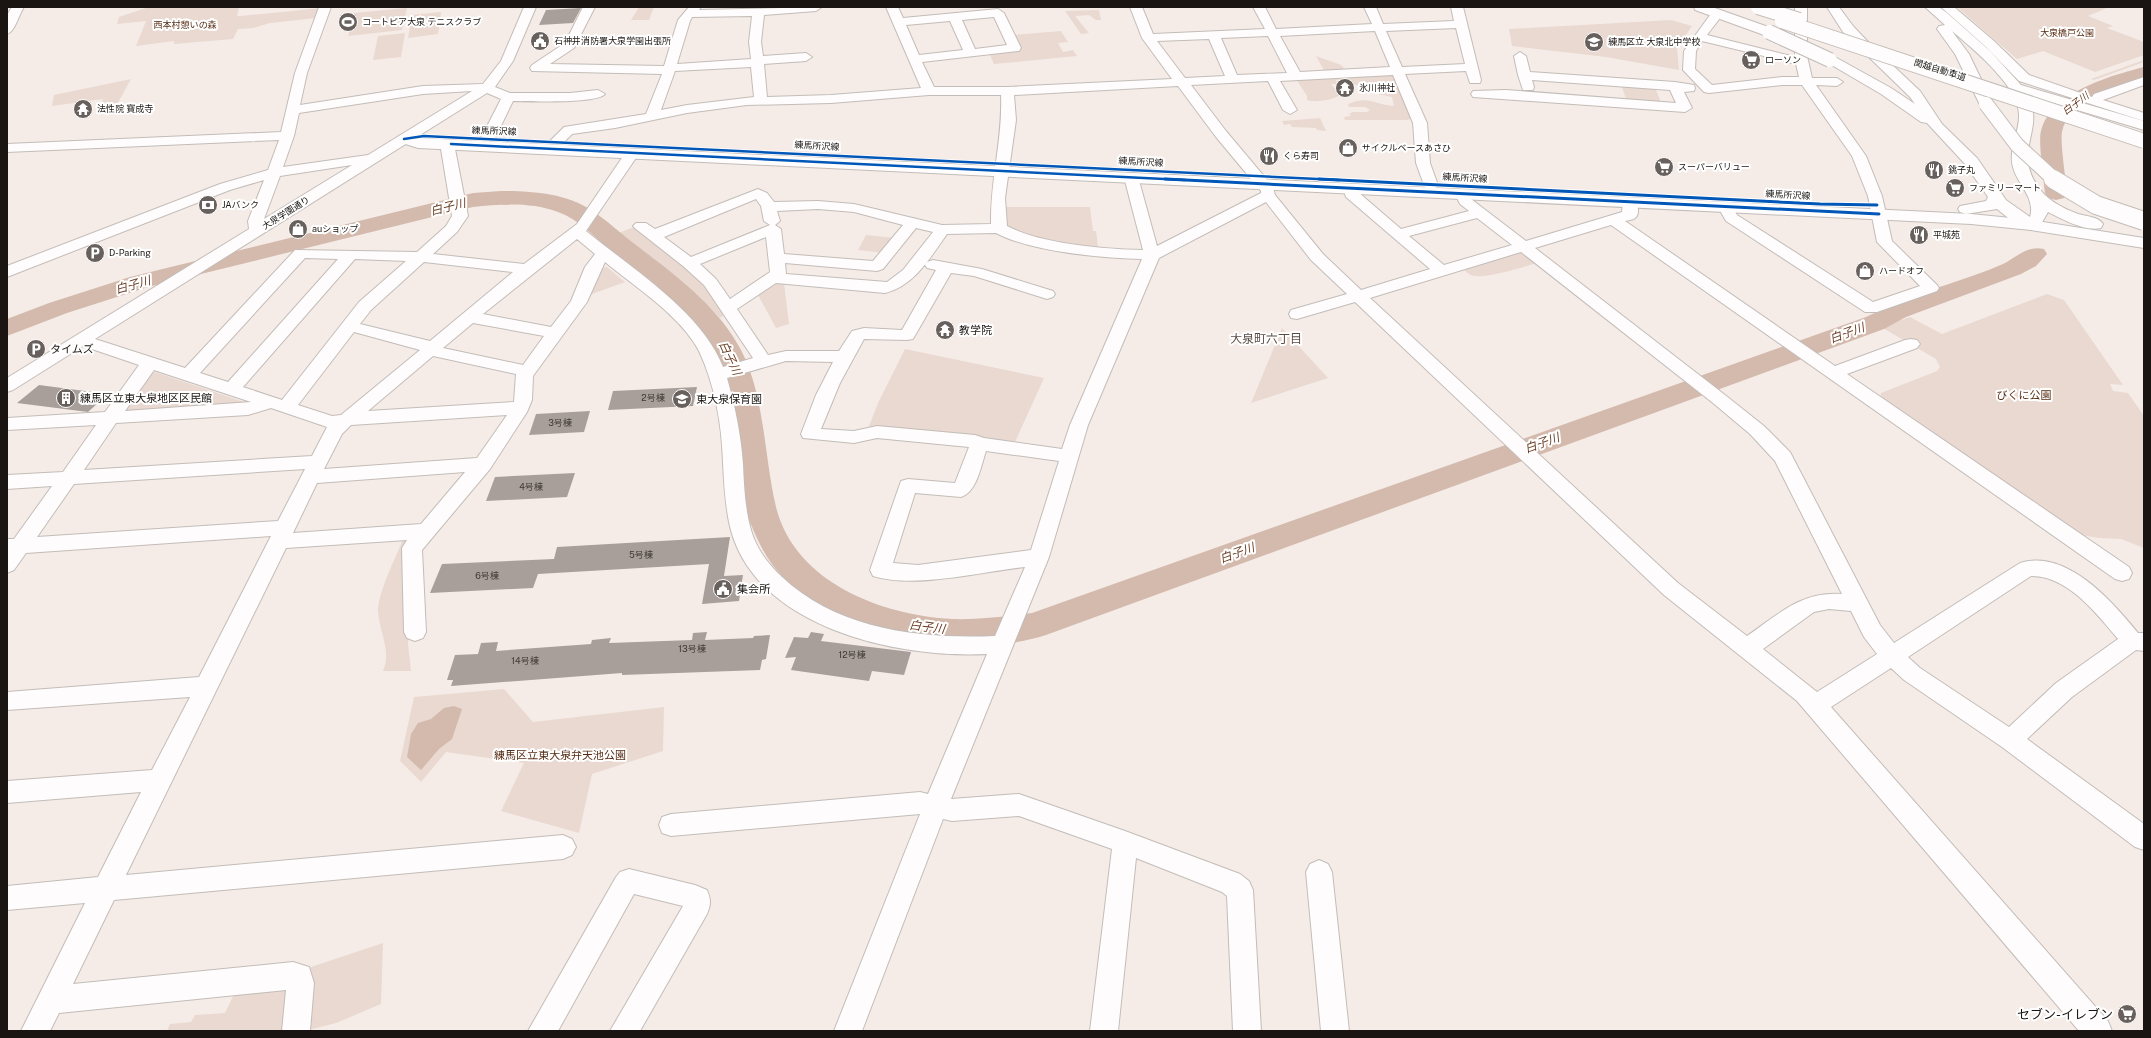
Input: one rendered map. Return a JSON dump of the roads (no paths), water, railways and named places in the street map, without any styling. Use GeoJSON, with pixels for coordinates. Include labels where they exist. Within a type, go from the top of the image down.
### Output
{"type":"FeatureCollection","features":[{"type":"Feature","properties":{"kind":"main road"},"geometry":{"type":"LineString","coordinates":[[1700,7],[1769,32],[1830,60],[1886,91],[1937,127],[1971,161],[1996,197],[2013,214]]}},
{"type":"Feature","properties":{"kind":"main road","name":"関越自動車道"},"geometry":{"type":"LineString","coordinates":[[1735,7],[2144,134]]}},
{"type":"Feature","properties":{"kind":"main road","name":"関越自動車道"},"geometry":{"type":"LineString","coordinates":[[1758,7],[2142,118]]}},
{"type":"Feature","properties":{"kind":"main road"},"geometry":{"type":"LineString","coordinates":[[1832,7],[1848,29],[1864,46],[1916,94],[1937,127]]}},
{"type":"Feature","properties":{"kind":"main road"},"geometry":{"type":"LineString","coordinates":[[1925,7],[1941,24],[1959,49],[1986,104],[2019,148],[2055,182],[2074,195],[2096,206],[2144,221]]}},
{"type":"Feature","properties":{"kind":"main road"},"geometry":{"type":"LineString","coordinates":[[1931,7],[1975,45],[2008,79],[2020,95],[2026,109],[2019,153],[2020,164],[2025,178],[2037,198],[2066,216],[2094,224]]}},
{"type":"Feature","properties":{"kind":"main road"},"geometry":{"type":"LineString","coordinates":[[1782,21],[2144,141]]}},
{"type":"Feature","properties":{"kind":"main road","name":"練馬所沢線"},"geometry":{"type":"LineString","coordinates":[[404,139],[424,136],[557,141],[1002,167],[1262,185],[1431,185],[1820,204],[1971,219],[2094,224],[2144,232]]}},
{"type":"Feature","properties":{"kind":"main road","name":"練馬所沢線"},"geometry":{"type":"LineString","coordinates":[[404,139],[418,143],[1002,167],[1262,185],[1725,207],[1878,210],[1966,209],[2013,214],[2035,221],[2144,243]]}},
{"type":"Feature","properties":{"kind":"main road"},"geometry":{"type":"LineString","coordinates":[[1966,209],[1993,204],[1996,197]]}},
{"type":"Feature","properties":{"kind":"main road"},"geometry":{"type":"LineString","coordinates":[[2035,221],[2037,198]]}},
{"type":"Feature","properties":{"kind":"street"},"geometry":{"type":"LineString","coordinates":[[7,30],[12,16],[18,7]]}},
{"type":"Feature","properties":{"kind":"street"},"geometry":{"type":"LineString","coordinates":[[257,231],[256,221],[286,136],[301,73],[325,7]]}},
{"type":"Feature","properties":{"kind":"street","name":"大泉学園通り"},"geometry":{"type":"LineString","coordinates":[[7,386],[486,88],[497,78],[513,68],[530,7]]}},
{"type":"Feature","properties":{"kind":"street"},"geometry":{"type":"LineString","coordinates":[[536,68],[570,45],[589,7]]}},
{"type":"Feature","properties":{"kind":"street"},"geometry":{"type":"LineString","coordinates":[[652,115],[657,108],[684,20],[692,10],[758,12],[816,7]]}},
{"type":"Feature","properties":{"kind":"street"},"geometry":{"type":"LineString","coordinates":[[892,7],[929,91]]}},
{"type":"Feature","properties":{"kind":"street"},"geometry":{"type":"LineString","coordinates":[[1136,7],[1148,38],[1317,257],[1671,589],[1805,694],[2098,1031]]}},
{"type":"Feature","properties":{"kind":"street"},"geometry":{"type":"LineString","coordinates":[[1259,7],[1295,75]]}},
{"type":"Feature","properties":{"kind":"street"},"geometry":{"type":"LineString","coordinates":[[1370,7],[1420,123],[1423,163],[1431,185]]}},
{"type":"Feature","properties":{"kind":"street"},"geometry":{"type":"LineString","coordinates":[[1457,7],[1479,100],[1530,96],[1685,108],[1675,86]]}},
{"type":"Feature","properties":{"kind":"street"},"geometry":{"type":"LineString","coordinates":[[1725,207],[1731,218],[1871,308],[1931,288],[1885,242],[1879,224],[1878,210],[1859,156],[1843,131],[1806,81],[1802,62],[1801,7]]}},
{"type":"Feature","properties":{"kind":"street"},"geometry":{"type":"LineString","coordinates":[[1947,7],[1990,44],[2024,78],[2142,118]]}},
{"type":"Feature","properties":{"kind":"street"},"geometry":{"type":"LineString","coordinates":[[758,12],[755,42],[761,100]]}},
{"type":"Feature","properties":{"kind":"street"},"geometry":{"type":"LineString","coordinates":[[899,22],[998,13],[1015,48],[914,59]]}},
{"type":"Feature","properties":{"kind":"street"},"geometry":{"type":"LineString","coordinates":[[955,18],[971,53]]}},
{"type":"Feature","properties":{"kind":"street"},"geometry":{"type":"LineString","coordinates":[[1709,89],[1689,70],[1690,51],[1714,18]]}},
{"type":"Feature","properties":{"kind":"street"},"geometry":{"type":"LineString","coordinates":[[1148,38],[1461,24]]}},
{"type":"Feature","properties":{"kind":"street"},"geometry":{"type":"LineString","coordinates":[[1213,35],[1232,78]]}},
{"type":"Feature","properties":{"kind":"street"},"geometry":{"type":"LineString","coordinates":[[1699,37],[1802,62]]}},
{"type":"Feature","properties":{"kind":"street"},"geometry":{"type":"LineString","coordinates":[[1520,56],[1530,96]]}},
{"type":"Feature","properties":{"kind":"street"},"geometry":{"type":"LineString","coordinates":[[513,68],[670,69],[806,57]]}},
{"type":"Feature","properties":{"kind":"street"},"geometry":{"type":"LineString","coordinates":[[557,141],[564,132],[569,130],[615,124],[652,115],[708,106],[761,100],[834,98],[929,91],[1007,91],[1232,78],[1472,67]]}},
{"type":"Feature","properties":{"kind":"street"},"geometry":{"type":"LineString","coordinates":[[1524,75],[1709,89],[1763,83],[1806,81],[1837,82]]}},
{"type":"Feature","properties":{"kind":"street"},"geometry":{"type":"LineString","coordinates":[[1272,77],[1290,110]]}},
{"type":"Feature","properties":{"kind":"street"},"geometry":{"type":"LineString","coordinates":[[2093,101],[2099,97],[2144,81]]}},
{"type":"Feature","properties":{"kind":"street"},"geometry":{"type":"LineString","coordinates":[[292,110],[423,90],[472,87],[486,88],[508,97],[570,97],[598,94]]}},
{"type":"Feature","properties":{"kind":"street"},"geometry":{"type":"LineString","coordinates":[[999,228],[998,198],[1009,120],[1007,91]]}},
{"type":"Feature","properties":{"kind":"street"},"geometry":{"type":"LineString","coordinates":[[488,138],[508,97]]}},
{"type":"Feature","properties":{"kind":"street"},"geometry":{"type":"LineString","coordinates":[[7,148],[286,136]]}},
{"type":"Feature","properties":{"kind":"street"},"geometry":{"type":"LineString","coordinates":[[7,424],[248,409],[279,404],[321,364],[365,306],[422,257],[458,222],[460,216],[448,149],[451,144]]}},
{"type":"Feature","properties":{"kind":"street"},"geometry":{"type":"LineString","coordinates":[[35,1031],[334,430],[528,269],[580,228],[633,152]]}},
{"type":"Feature","properties":{"kind":"street"},"geometry":{"type":"LineString","coordinates":[[7,272],[31,260],[98,237],[225,187],[272,173],[373,158]]}},
{"type":"Feature","properties":{"kind":"street"},"geometry":{"type":"LineString","coordinates":[[1131,177],[1152,255]]}},
{"type":"Feature","properties":{"kind":"street"},"geometry":{"type":"LineString","coordinates":[[848,1031],[934,806],[1039,557],[1068,456],[1079,425],[1152,255],[1262,185]]}},
{"type":"Feature","properties":{"kind":"street"},"geometry":{"type":"LineString","coordinates":[[1350,188],[1351,194],[1441,271]]}},
{"type":"Feature","properties":{"kind":"street"},"geometry":{"type":"LineString","coordinates":[[655,236],[758,193],[763,197],[769,207],[778,258],[778,274],[775,278],[729,307]]}},
{"type":"Feature","properties":{"kind":"street"},"geometry":{"type":"LineString","coordinates":[[1462,194],[1465,201],[1522,247],[1693,378],[1757,430],[1783,457],[1872,631],[1892,656],[1912,674],[2010,740],[2144,839]]}},
{"type":"Feature","properties":{"kind":"street"},"geometry":{"type":"LineString","coordinates":[[1297,314],[1630,215],[1630,202]]}},
{"type":"Feature","properties":{"kind":"street"},"geometry":{"type":"LineString","coordinates":[[769,207],[818,205],[854,208],[942,230],[999,228],[1015,236],[1072,247],[1152,255]]}},
{"type":"Feature","properties":{"kind":"street"},"geometry":{"type":"LineString","coordinates":[[1398,234],[1480,213]]}},
{"type":"Feature","properties":{"kind":"street"},"geometry":{"type":"LineString","coordinates":[[1613,220],[1789,344],[2122,573]]}},
{"type":"Feature","properties":{"kind":"street"},"geometry":{"type":"LineString","coordinates":[[778,258],[877,266],[912,223]]}},
{"type":"Feature","properties":{"kind":"street"},"geometry":{"type":"LineString","coordinates":[[641,226],[689,262],[710,282],[729,307],[743,332],[756,363]]}},
{"type":"Feature","properties":{"kind":"street"},"geometry":{"type":"LineString","coordinates":[[580,228],[603,253],[679,315],[700,339],[721,374],[733,464],[733,491],[738,516],[747,547],[757,565],[784,592],[825,617],[856,630],[890,638],[959,646],[1003,641]]}},
{"type":"Feature","properties":{"kind":"street"},"geometry":{"type":"LineString","coordinates":[[689,262],[773,228]]}},
{"type":"Feature","properties":{"kind":"street"},"geometry":{"type":"LineString","coordinates":[[775,278],[889,288],[896,285],[918,263],[942,230]]}},
{"type":"Feature","properties":{"kind":"street"},"geometry":{"type":"LineString","coordinates":[[415,632],[412,548],[446,510],[483,464],[517,408],[524,402],[521,382],[527,371],[579,302],[593,267],[603,253]]}},
{"type":"Feature","properties":{"kind":"street"},"geometry":{"type":"LineString","coordinates":[[188,375],[298,254],[351,254],[422,257],[528,269]]}},
{"type":"Feature","properties":{"kind":"street"},"geometry":{"type":"LineString","coordinates":[[232,389],[351,254]]}},
{"type":"Feature","properties":{"kind":"street"},"geometry":{"type":"LineString","coordinates":[[918,263],[976,272],[1047,294]]}},
{"type":"Feature","properties":{"kind":"street"},"geometry":{"type":"LineString","coordinates":[[946,267],[907,335],[861,334],[844,357],[819,405],[810,434],[854,437],[877,432],[972,441],[979,444],[1068,456]]}},
{"type":"Feature","properties":{"kind":"street"},"geometry":{"type":"LineString","coordinates":[[470,317],[555,333]]}},
{"type":"Feature","properties":{"kind":"street"},"geometry":{"type":"LineString","coordinates":[[349,326],[424,345],[440,353],[527,371]]}},
{"type":"Feature","properties":{"kind":"street"},"geometry":{"type":"LineString","coordinates":[[81,340],[332,422],[344,422],[360,418],[517,408]]}},
{"type":"Feature","properties":{"kind":"street"},"geometry":{"type":"LineString","coordinates":[[1830,372],[1911,344]]}},
{"type":"Feature","properties":{"kind":"street"},"geometry":{"type":"LineString","coordinates":[[721,374],[756,363],[786,356],[844,357]]}},
{"type":"Feature","properties":{"kind":"street"},"geometry":{"type":"LineString","coordinates":[[7,564],[14,546],[67,478],[150,362]]}},
{"type":"Feature","properties":{"kind":"street"},"geometry":{"type":"LineString","coordinates":[[979,444],[961,490],[908,486],[880,570],[918,573],[1039,557]]}},
{"type":"Feature","properties":{"kind":"street"},"geometry":{"type":"LineString","coordinates":[[7,482],[67,478],[483,464]]}},
{"type":"Feature","properties":{"kind":"street"},"geometry":{"type":"LineString","coordinates":[[14,546],[282,535],[426,531]]}},
{"type":"Feature","properties":{"kind":"street"},"geometry":{"type":"LineString","coordinates":[[1816,705],[2023,570],[2032,568],[2061,574],[2073,582],[2138,642],[2064,690],[2010,740]]}},
{"type":"Feature","properties":{"kind":"street"},"geometry":{"type":"LineString","coordinates":[[1747,648],[1808,605],[1829,601],[1858,603]]}},
{"type":"Feature","properties":{"kind":"street"},"geometry":{"type":"LineString","coordinates":[[7,701],[207,686]]}},
{"type":"Feature","properties":{"kind":"street"},"geometry":{"type":"LineString","coordinates":[[7,792],[160,780]]}},
{"type":"Feature","properties":{"kind":"street"},"geometry":{"type":"LineString","coordinates":[[671,825],[920,803],[952,810],[1019,805],[1125,842],[1231,883],[1240,890],[1247,1031]]}},
{"type":"Feature","properties":{"kind":"street"},"geometry":{"type":"LineString","coordinates":[[1104,1031],[1125,842]]}},
{"type":"Feature","properties":{"kind":"street"},"geometry":{"type":"LineString","coordinates":[[7,898],[563,847]]}},
{"type":"Feature","properties":{"kind":"street"},"geometry":{"type":"LineString","coordinates":[[1319,872],[1335,1031]]}},
{"type":"Feature","properties":{"kind":"street"},"geometry":{"type":"LineString","coordinates":[[542,1031],[629,881],[695,896],[698,899],[698,905],[624,1031]]}},
{"type":"Feature","properties":{"kind":"street"},"geometry":{"type":"LineString","coordinates":[[50,1000],[293,976],[299,977],[300,983],[296,1031]]}},
{"type":"Feature","properties":{"kind":"waterway","name":"白子川"},"geometry":{"type":"LineString","coordinates":[[2056,193],[2051,132],[2059,115],[2088,92],[2144,73]]}},
{"type":"Feature","properties":{"kind":"waterway","name":"白子川"},"geometry":{"type":"LineString","coordinates":[[7,328],[58,308],[139,282],[473,200],[501,198],[529,199],[569,208],[582,214],[672,286],[693,305],[712,326],[727,349],[739,375],[758,493],[765,521],[777,547],[794,569],[816,588],[841,603],[868,615],[897,624],[925,630],[973,632],[1034,626],[1875,323],[1897,312],[1993,277],[2027,261],[2035,254]]}},
{"type":"Feature","properties":{"kind":"place","name":"コートピア大泉 テニスクラブ"},"geometry":{"type":"Point","coordinates":[348,22]}},
{"type":"Feature","properties":{"kind":"place","name":"石神井消防署大泉学園出張所"},"geometry":{"type":"Point","coordinates":[540,41]}},
{"type":"Feature","properties":{"kind":"place","name":"練馬区立 大泉北中学校"},"geometry":{"type":"Point","coordinates":[1594,42]}},
{"type":"Feature","properties":{"kind":"place","name":"ローソン"},"geometry":{"type":"Point","coordinates":[1751,60]}},
{"type":"Feature","properties":{"kind":"place","name":"氷川神社"},"geometry":{"type":"Point","coordinates":[1345,88]}},
{"type":"Feature","properties":{"kind":"place","name":"法性院 寶成寺"},"geometry":{"type":"Point","coordinates":[83,109]}},
{"type":"Feature","properties":{"kind":"place","name":"サイクルベースあさひ"},"geometry":{"type":"Point","coordinates":[1348,148]}},
{"type":"Feature","properties":{"kind":"place","name":"くら寿司"},"geometry":{"type":"Point","coordinates":[1269,156]}},
{"type":"Feature","properties":{"kind":"place","name":"スーパーバリュー"},"geometry":{"type":"Point","coordinates":[1664,167]}},
{"type":"Feature","properties":{"kind":"place","name":"銚子丸"},"geometry":{"type":"Point","coordinates":[1934,170]}},
{"type":"Feature","properties":{"kind":"place","name":"ファミリーマート"},"geometry":{"type":"Point","coordinates":[1955,188]}},
{"type":"Feature","properties":{"kind":"place","name":"JAバンク"},"geometry":{"type":"Point","coordinates":[208,205]}},
{"type":"Feature","properties":{"kind":"place","name":"auショップ"},"geometry":{"type":"Point","coordinates":[298,229]}},
{"type":"Feature","properties":{"kind":"place","name":"平城苑"},"geometry":{"type":"Point","coordinates":[1919,235]}},
{"type":"Feature","properties":{"kind":"place","name":"D-Parking"},"geometry":{"type":"Point","coordinates":[95,253]}},
{"type":"Feature","properties":{"kind":"place","name":"ハードオフ"},"geometry":{"type":"Point","coordinates":[1865,271]}},
{"type":"Feature","properties":{"kind":"place","name":"教学院"},"geometry":{"type":"Point","coordinates":[945,330]}},
{"type":"Feature","properties":{"kind":"place","name":"タイムズ"},"geometry":{"type":"Point","coordinates":[36,349]}},
{"type":"Feature","properties":{"kind":"place","name":"練馬区立東大泉地区区民館"},"geometry":{"type":"Point","coordinates":[66,398]}},
{"type":"Feature","properties":{"kind":"place","name":"東大泉保育園"},"geometry":{"type":"Point","coordinates":[682,399]}},
{"type":"Feature","properties":{"kind":"place","name":"集会所"},"geometry":{"type":"Point","coordinates":[723,589]}},
{"type":"Feature","properties":{"kind":"place","name":"セブン-イレブン"},"geometry":{"type":"Point","coordinates":[2127,1014]}},
{"type":"Feature","properties":{"kind":"district","name":"大泉町六丁目"},"geometry":{"type":"Point","coordinates":[1266,339]}},
{"type":"Feature","properties":{"kind":"park label","name":"西本村憩いの森"},"geometry":{"type":"Point","coordinates":[185,25]}},
{"type":"Feature","properties":{"kind":"park label","name":"大泉橋戸公園"},"geometry":{"type":"Point","coordinates":[2067,33]}},
{"type":"Feature","properties":{"kind":"park label","name":"びくに公園"},"geometry":{"type":"Point","coordinates":[2024,395]}},
{"type":"Feature","properties":{"kind":"park label","name":"練馬区立東大泉弁天池公園"},"geometry":{"type":"Point","coordinates":[560,755]}}]}
